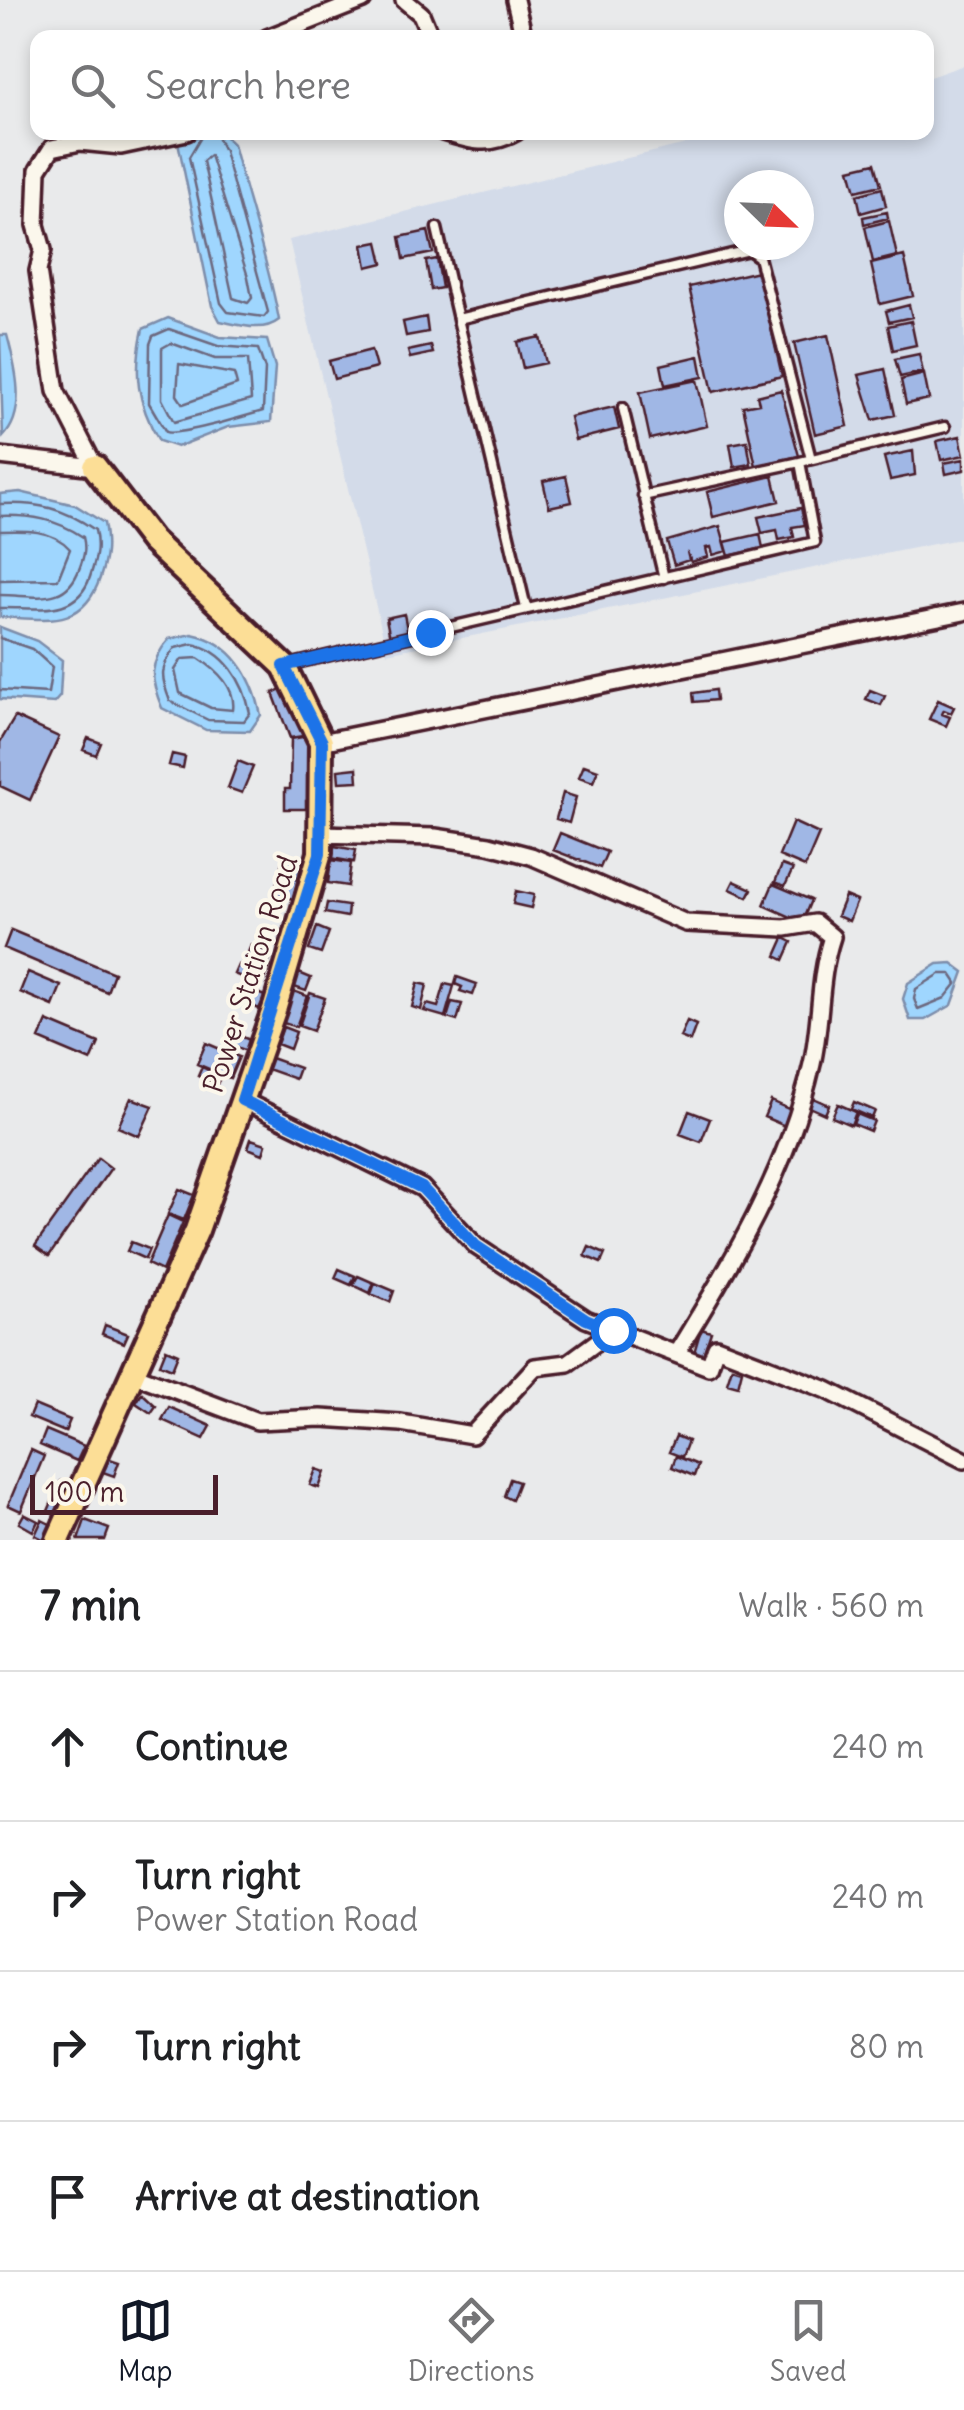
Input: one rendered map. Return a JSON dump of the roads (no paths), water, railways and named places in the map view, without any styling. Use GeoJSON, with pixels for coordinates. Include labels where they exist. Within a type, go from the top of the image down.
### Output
{"type":"FeatureCollection","features":[{"type":"Feature","properties":{"kind":"main road","name":"Power Station Road"},"geometry":{"type":"LineString","coordinates":[[58,1540],[197,1230],[320,854],[322,742],[284,666],[152,541],[95,467]]}},
{"type":"Feature","properties":{"kind":"street"},"geometry":{"type":"LineString","coordinates":[[287,30],[363,0]]}},
{"type":"Feature","properties":{"kind":"street"},"geometry":{"type":"LineString","coordinates":[[404,0],[422,14],[428,30]]}},
{"type":"Feature","properties":{"kind":"street"},"geometry":{"type":"LineString","coordinates":[[515,0],[522,30]]}},
{"type":"Feature","properties":{"kind":"street","name":"Power Station Road"},"geometry":{"type":"LineString","coordinates":[[95,467],[56,391],[38,271],[43,250],[36,224],[38,170],[52,148],[80,142],[121,146],[149,140]]}},
{"type":"Feature","properties":{"kind":"street"},"geometry":{"type":"LineString","coordinates":[[466,140],[478,144],[502,140]]}},
{"type":"Feature","properties":{"kind":"street"},"geometry":{"type":"LineString","coordinates":[[0,456],[95,467]]}},
{"type":"Feature","properties":{"kind":"street"},"geometry":{"type":"LineString","coordinates":[[322,742],[964,612]]}},
{"type":"Feature","properties":{"kind":"street"},"geometry":{"type":"LineString","coordinates":[[320,834],[435,837],[489,846],[532,856],[686,923],[785,928],[816,922],[832,937],[819,978],[823,1005],[811,1067],[790,1136],[741,1249],[676,1354]]}},
{"type":"Feature","properties":{"kind":"street"},"geometry":{"type":"LineString","coordinates":[[242,1100],[422,1188],[476,1246],[586,1319],[709,1367],[716,1347],[827,1390],[964,1460]]}},
{"type":"Feature","properties":{"kind":"street"},"geometry":{"type":"LineString","coordinates":[[133,1374],[257,1422],[321,1418],[401,1422],[472,1436],[535,1367],[568,1364],[613,1330]]}},
{"type":"Feature","properties":{"kind":"lane"},"geometry":{"type":"LineString","coordinates":[[437,228],[526,608]]}},
{"type":"Feature","properties":{"kind":"lane"},"geometry":{"type":"LineString","coordinates":[[458,318],[749,250],[759,257],[811,459]]}},
{"type":"Feature","properties":{"kind":"lane"},"geometry":{"type":"LineString","coordinates":[[623,408],[664,578]]}},
{"type":"Feature","properties":{"kind":"lane"},"geometry":{"type":"LineString","coordinates":[[643,496],[945,427]]}},
{"type":"Feature","properties":{"kind":"lane"},"geometry":{"type":"LineString","coordinates":[[284,666],[815,542],[800,462]]}},
{"type":"Feature","properties":{"kind":"water"},"geometry":{"type":"Polygon","coordinates":[[[229,140],[233,144],[279,320],[273,324],[251,327],[220,321],[212,306],[178,142],[229,140]]]}},
{"type":"Feature","properties":{"kind":"water"},"geometry":{"type":"Polygon","coordinates":[[[168,318],[220,337],[267,340],[275,367],[271,422],[228,427],[177,447],[159,441],[142,400],[138,360],[143,329],[168,318]]]}},
{"type":"Feature","properties":{"kind":"water"},"geometry":{"type":"Polygon","coordinates":[[[0,335],[7,335],[17,388],[15,415],[3,437],[0,335]]]}},
{"type":"Feature","properties":{"kind":"water"},"geometry":{"type":"Polygon","coordinates":[[[20,492],[75,505],[104,523],[106,551],[100,578],[84,606],[73,613],[47,619],[0,617],[0,494],[20,492]]]}},
{"type":"Feature","properties":{"kind":"water"},"geometry":{"type":"Polygon","coordinates":[[[0,627],[37,641],[62,660],[60,696],[54,703],[0,699],[0,627]]]}},
{"type":"Feature","properties":{"kind":"water"},"geometry":{"type":"Polygon","coordinates":[[[192,634],[219,645],[239,663],[253,687],[261,715],[250,731],[206,730],[162,708],[153,680],[157,656],[169,639],[192,634]]]}},
{"type":"Feature","properties":{"kind":"water"},"geometry":{"type":"Polygon","coordinates":[[[952,963],[964,972],[952,1005],[925,1020],[910,1020],[903,999],[908,983],[938,964],[952,963]]]}}]}
